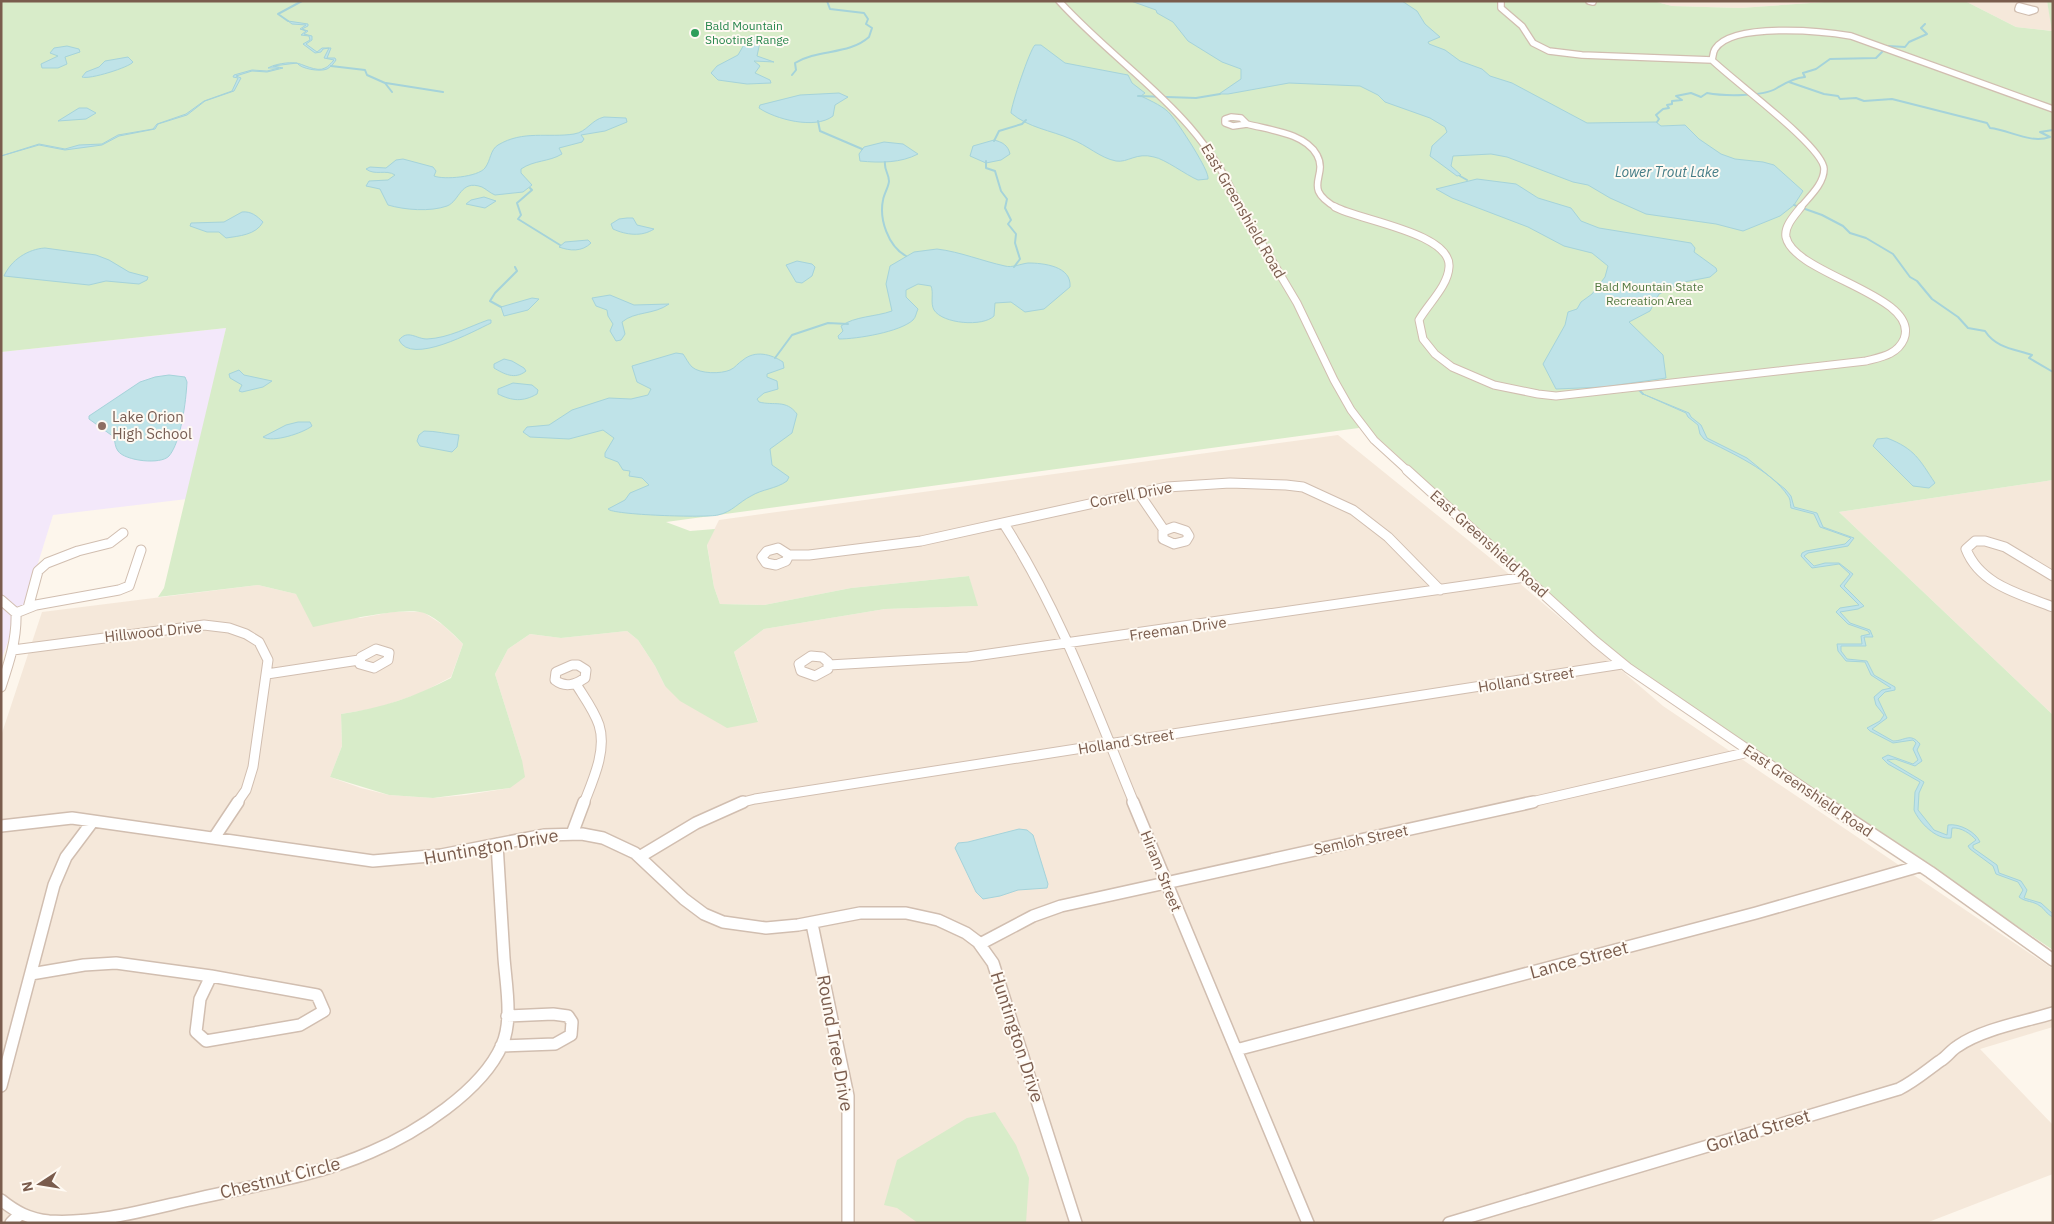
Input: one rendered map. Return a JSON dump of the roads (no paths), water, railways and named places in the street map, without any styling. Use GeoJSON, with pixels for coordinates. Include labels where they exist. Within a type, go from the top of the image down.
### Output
{"type":"FeatureCollection","features":[{"type":"Feature","properties":{"kind":"street","name":"East Greenshield Road"},"geometry":{"type":"LineString","coordinates":[[1059,1],[1087,32],[1137,74],[1188,122],[1208,149],[1230,185],[1247,222],[1301,312],[1338,391],[1360,424],[1406,470],[1622,664],[1749,752],[1920,866],[2053,960]]}},
{"type":"Feature","properties":{"kind":"street"},"geometry":{"type":"LineString","coordinates":[[1247,124],[1281,133],[1312,148],[1319,159],[1316,191],[1320,199],[1357,217],[1418,235],[1443,252],[1449,260],[1450,271],[1418,320],[1422,339],[1432,352],[1446,364],[1488,383],[1533,394],[1568,396],[1866,361],[1888,356],[1900,347],[1906,337],[1905,326],[1898,313],[1807,259],[1794,249],[1787,240],[1786,231],[1789,223],[1824,178],[1824,167],[1820,157],[1804,139],[1727,75],[1712,60],[1582,55],[1549,50],[1533,42],[1522,26],[1501,8],[1500,1]]}},
{"type":"Feature","properties":{"kind":"street"},"geometry":{"type":"LineString","coordinates":[[1589,1],[1593,2]]}},
{"type":"Feature","properties":{"kind":"street"},"geometry":{"type":"LineString","coordinates":[[1712,60],[1714,49],[1722,43],[1739,36],[1795,30],[1833,32],[1851,36],[2053,109]]}},
{"type":"Feature","properties":{"kind":"street","name":"Correll Drive"},"geometry":{"type":"LineString","coordinates":[[789,555],[809,555],[921,541],[1004,524],[1138,492],[1195,484],[1258,484],[1303,487],[1353,510],[1372,523],[1440,590]]}},
{"type":"Feature","properties":{"kind":"street"},"geometry":{"type":"LineString","coordinates":[[1138,492],[1164,530]]}},
{"type":"Feature","properties":{"kind":"street","name":"Hiram Street"},"geometry":{"type":"LineString","coordinates":[[1004,524],[1032,567],[1045,597],[1070,644],[1109,745],[1308,1223]]}},
{"type":"Feature","properties":{"kind":"street"},"geometry":{"type":"LineString","coordinates":[[28,608],[38,571],[48,563],[78,551],[110,543],[123,533]]}},
{"type":"Feature","properties":{"kind":"street"},"geometry":{"type":"LineString","coordinates":[[2053,576],[1997,542],[1975,540],[1966,549],[1970,562],[1982,576],[2053,608]]}},
{"type":"Feature","properties":{"kind":"street"},"geometry":{"type":"LineString","coordinates":[[16,613],[28,608],[129,586],[141,550]]}},
{"type":"Feature","properties":{"kind":"street","name":"Freeman Drive"},"geometry":{"type":"LineString","coordinates":[[829,665],[968,657],[1070,644],[1526,577]]}},
{"type":"Feature","properties":{"kind":"street"},"geometry":{"type":"LineString","coordinates":[[1,600],[16,613]]}},
{"type":"Feature","properties":{"kind":"street"},"geometry":{"type":"LineString","coordinates":[[1,687],[13,650],[16,613]]}},
{"type":"Feature","properties":{"kind":"street","name":"Hillwood Drive"},"geometry":{"type":"LineString","coordinates":[[13,650],[185,626],[228,628],[259,642],[268,660],[253,767],[246,790],[214,838]]}},
{"type":"Feature","properties":{"kind":"street"},"geometry":{"type":"LineString","coordinates":[[267,674],[359,660]]}},
{"type":"Feature","properties":{"kind":"street","name":"Holland Street"},"geometry":{"type":"LineString","coordinates":[[641,856],[705,816],[746,801],[1622,664]]}},
{"type":"Feature","properties":{"kind":"street"},"geometry":{"type":"LineString","coordinates":[[572,834],[599,757],[601,743],[598,722],[576,684]]}},
{"type":"Feature","properties":{"kind":"street","name":"Semloh Street"},"geometry":{"type":"LineString","coordinates":[[980,944],[1033,916],[1061,906],[1670,772],[1749,752]]}},
{"type":"Feature","properties":{"kind":"street","name":"Huntington Drive"},"geometry":{"type":"LineString","coordinates":[[1,826],[57,819],[93,821],[373,861],[418,859],[555,834],[598,836],[613,841],[641,856],[700,912],[724,923],[778,928],[812,924],[875,912],[904,913],[948,924],[963,931],[980,944],[989,954],[1000,978],[1076,1223]]}},
{"type":"Feature","properties":{"kind":"street"},"geometry":{"type":"LineString","coordinates":[[1,1086],[54,884],[66,857],[93,821]]}},
{"type":"Feature","properties":{"kind":"street","name":"Chestnut Circle"},"geometry":{"type":"LineString","coordinates":[[1,1200],[16,1219],[68,1222],[98,1221],[316,1172],[357,1159],[442,1110],[471,1087],[502,1046],[507,1016],[497,844]]}},
{"type":"Feature","properties":{"kind":"street","name":"Lance Street"},"geometry":{"type":"LineString","coordinates":[[1236,1050],[1746,916],[1920,866]]}},
{"type":"Feature","properties":{"kind":"street","name":"Round Tree Drive"},"geometry":{"type":"LineString","coordinates":[[812,924],[848,1096],[848,1223]]}},
{"type":"Feature","properties":{"kind":"street"},"geometry":{"type":"LineString","coordinates":[[31,974],[89,964],[148,965],[316,994],[324,1011],[300,1025],[206,1041],[196,1032],[200,999],[211,976]]}},
{"type":"Feature","properties":{"kind":"street","name":"Gorlad Street"},"geometry":{"type":"LineString","coordinates":[[1448,1223],[1899,1089],[1919,1079],[1928,1068],[1941,1061],[1957,1046],[1974,1037],[2053,1013]]}},
{"type":"Feature","properties":{"kind":"street"},"geometry":{"type":"LineString","coordinates":[[502,1046],[555,1044],[571,1035],[572,1022],[568,1016],[553,1014],[507,1016]]}},
{"type":"Feature","properties":{"kind":"water","name":"Lower Trout Lake"},"geometry":{"type":"Polygon","coordinates":[[[1131,1],[1402,1],[1417,11],[1425,24],[1440,37],[1428,42],[1429,44],[1445,50],[1460,61],[1482,69],[1490,76],[1512,83],[1587,123],[1656,122],[1661,126],[1685,125],[1699,139],[1721,154],[1735,159],[1774,165],[1803,191],[1794,205],[1780,216],[1743,231],[1716,224],[1646,214],[1610,198],[1588,185],[1573,182],[1507,157],[1491,154],[1453,156],[1451,166],[1461,175],[1457,176],[1430,156],[1432,146],[1447,132],[1445,127],[1430,118],[1385,102],[1378,95],[1360,86],[1289,83],[1219,94],[1241,79],[1241,69],[1222,62],[1188,41],[1173,22],[1157,13],[1156,10],[1131,1]]]}},
{"type":"Feature","properties":{"kind":"water"},"geometry":{"type":"Polygon","coordinates":[[[288,21],[308,24],[308,26],[302,29],[308,31],[304,34],[312,36],[312,40],[306,44],[317,52],[322,48],[329,48],[315,53],[303,44],[310,40],[309,36],[301,35],[306,31],[300,29],[306,25],[292,24],[288,21]]]}},
{"type":"Feature","properties":{"kind":"water"},"geometry":{"type":"Polygon","coordinates":[[[749,36],[759,37],[760,42],[757,56],[774,62],[754,61],[760,66],[755,73],[770,80],[771,83],[747,84],[718,80],[711,73],[717,66],[738,55],[749,36]]]}},
{"type":"Feature","properties":{"kind":"water"},"geometry":{"type":"Polygon","coordinates":[[[1035,45],[1041,45],[1065,63],[1128,75],[1132,83],[1145,93],[1141,96],[1158,104],[1175,120],[1199,157],[1208,179],[1198,180],[1154,157],[1142,156],[1124,161],[1110,159],[1077,142],[1025,122],[1011,113],[1021,78],[1035,45]]]}},
{"type":"Feature","properties":{"kind":"water"},"geometry":{"type":"Polygon","coordinates":[[[67,46],[79,49],[80,52],[65,57],[67,64],[58,68],[42,68],[41,64],[58,56],[50,53],[54,48],[67,46]]]}},
{"type":"Feature","properties":{"kind":"water"},"geometry":{"type":"Polygon","coordinates":[[[329,48],[331,48],[327,58],[335,58],[336,60],[327,69],[320,70],[311,69],[302,67],[297,63],[322,69],[334,60],[324,58],[329,48]]]}},
{"type":"Feature","properties":{"kind":"water"},"geometry":{"type":"Polygon","coordinates":[[[128,57],[133,62],[125,67],[100,75],[82,77],[86,72],[99,67],[105,61],[128,57]]]}},
{"type":"Feature","properties":{"kind":"water"},"geometry":{"type":"Polygon","coordinates":[[[289,63],[296,63],[273,66],[289,63]]]}},
{"type":"Feature","properties":{"kind":"water"},"geometry":{"type":"Polygon","coordinates":[[[273,66],[283,68],[267,72],[252,71],[236,76],[241,78],[234,91],[205,101],[187,115],[158,124],[155,129],[119,136],[102,145],[65,150],[39,145],[1,156],[39,144],[65,149],[79,145],[102,144],[118,135],[153,129],[157,124],[186,114],[204,101],[232,91],[238,78],[233,77],[234,75],[252,70],[267,71],[279,68],[268,68],[273,66]]]}},
{"type":"Feature","properties":{"kind":"water"},"geometry":{"type":"Polygon","coordinates":[[[839,93],[848,97],[835,105],[833,116],[816,122],[806,123],[785,119],[759,108],[760,105],[800,95],[839,93]]]}},
{"type":"Feature","properties":{"kind":"water"},"geometry":{"type":"Polygon","coordinates":[[[79,108],[87,108],[96,113],[86,119],[58,121],[79,108]]]}},
{"type":"Feature","properties":{"kind":"water"},"geometry":{"type":"Polygon","coordinates":[[[604,117],[626,118],[627,122],[605,131],[581,135],[584,139],[582,142],[559,148],[562,154],[521,169],[521,173],[532,185],[523,192],[495,195],[482,187],[469,186],[447,206],[418,210],[388,205],[380,189],[366,186],[369,181],[388,180],[395,175],[392,173],[373,172],[366,169],[370,167],[386,168],[396,160],[403,159],[433,167],[436,171],[434,176],[445,178],[475,174],[485,168],[495,147],[507,140],[526,136],[574,134],[604,117]]]}},
{"type":"Feature","properties":{"kind":"water"},"geometry":{"type":"Polygon","coordinates":[[[994,140],[1004,144],[1010,154],[1001,160],[986,163],[970,156],[973,146],[994,140]]]}},
{"type":"Feature","properties":{"kind":"water"},"geometry":{"type":"Polygon","coordinates":[[[884,142],[903,144],[918,154],[890,162],[860,161],[859,154],[864,147],[884,142]]]}},
{"type":"Feature","properties":{"kind":"water"},"geometry":{"type":"Polygon","coordinates":[[[1477,179],[1516,184],[1538,198],[1571,208],[1581,221],[1599,228],[1691,243],[1695,248],[1694,252],[1716,268],[1717,271],[1710,277],[1684,282],[1659,294],[1650,311],[1629,322],[1663,355],[1666,378],[1604,387],[1556,389],[1543,364],[1565,325],[1568,312],[1577,309],[1581,302],[1592,294],[1605,277],[1608,266],[1592,253],[1564,246],[1528,227],[1452,198],[1436,189],[1477,179]]]}},
{"type":"Feature","properties":{"kind":"water"},"geometry":{"type":"Polygon","coordinates":[[[484,197],[496,201],[485,208],[466,204],[471,200],[484,197]]]}},
{"type":"Feature","properties":{"kind":"water"},"geometry":{"type":"Polygon","coordinates":[[[242,212],[254,214],[263,222],[252,232],[226,238],[219,232],[207,232],[190,226],[191,223],[224,222],[242,212]]]}},
{"type":"Feature","properties":{"kind":"water"},"geometry":{"type":"Polygon","coordinates":[[[633,218],[637,225],[654,229],[649,232],[634,234],[623,233],[613,229],[611,224],[619,219],[633,218]]]}},
{"type":"Feature","properties":{"kind":"water"},"geometry":{"type":"Polygon","coordinates":[[[588,240],[591,243],[580,249],[572,250],[559,247],[565,242],[588,240]]]}},
{"type":"Feature","properties":{"kind":"water"},"geometry":{"type":"Polygon","coordinates":[[[45,248],[96,255],[109,260],[129,272],[148,277],[147,280],[139,284],[106,281],[89,285],[4,276],[11,265],[21,256],[45,248]]]}},
{"type":"Feature","properties":{"kind":"water"},"geometry":{"type":"Polygon","coordinates":[[[937,249],[1008,266],[1028,263],[1055,267],[1066,274],[1070,287],[1044,309],[1025,312],[1011,302],[995,303],[994,316],[981,322],[973,323],[954,321],[939,315],[933,307],[931,286],[918,284],[906,290],[906,297],[918,309],[913,320],[889,331],[856,338],[839,339],[838,336],[843,331],[841,326],[859,318],[892,311],[886,284],[890,266],[914,252],[937,249]]]}},
{"type":"Feature","properties":{"kind":"water"},"geometry":{"type":"Polygon","coordinates":[[[797,261],[812,264],[815,267],[812,276],[802,283],[796,282],[786,265],[797,261]]]}},
{"type":"Feature","properties":{"kind":"water"},"geometry":{"type":"Polygon","coordinates":[[[610,295],[634,305],[669,304],[657,310],[633,316],[622,322],[625,334],[621,340],[616,341],[610,331],[613,324],[607,310],[596,306],[592,298],[610,295]]]}},
{"type":"Feature","properties":{"kind":"water"},"geometry":{"type":"Polygon","coordinates":[[[532,298],[539,299],[528,310],[504,316],[501,307],[532,298]]]}},
{"type":"Feature","properties":{"kind":"water"},"geometry":{"type":"Polygon","coordinates":[[[491,320],[491,323],[458,339],[429,348],[416,349],[406,347],[399,340],[406,335],[423,339],[443,337],[491,320]]]}},
{"type":"Feature","properties":{"kind":"water"},"geometry":{"type":"Polygon","coordinates":[[[676,353],[683,354],[696,369],[711,373],[730,370],[748,357],[758,354],[768,355],[783,362],[784,368],[767,374],[767,377],[777,381],[778,389],[764,393],[757,399],[759,402],[789,406],[797,414],[792,433],[770,449],[772,465],[789,477],[787,481],[755,494],[727,512],[718,515],[660,515],[613,511],[608,509],[625,500],[630,493],[649,485],[642,478],[629,476],[630,471],[623,470],[618,462],[605,457],[605,453],[614,438],[603,430],[569,439],[530,437],[523,432],[527,427],[549,425],[572,410],[609,398],[631,399],[648,395],[651,389],[637,382],[632,366],[676,353]]]}},
{"type":"Feature","properties":{"kind":"water"},"geometry":{"type":"Polygon","coordinates":[[[504,359],[512,361],[526,371],[514,376],[494,368],[494,364],[504,359]]]}},
{"type":"Feature","properties":{"kind":"water"},"geometry":{"type":"Polygon","coordinates":[[[239,370],[244,375],[272,381],[263,387],[239,391],[242,385],[230,378],[229,374],[239,370]]]}},
{"type":"Feature","properties":{"kind":"water"},"geometry":{"type":"Polygon","coordinates":[[[169,375],[185,377],[187,382],[182,421],[173,450],[165,459],[151,461],[143,461],[122,454],[116,448],[114,437],[89,419],[89,416],[140,382],[169,375]]]}},
{"type":"Feature","properties":{"kind":"water"},"geometry":{"type":"Polygon","coordinates":[[[513,383],[532,385],[538,390],[537,394],[518,400],[498,394],[498,389],[513,383]]]}},
{"type":"Feature","properties":{"kind":"water"},"geometry":{"type":"Polygon","coordinates":[[[1643,394],[1689,413],[1701,425],[1707,438],[1747,458],[1785,489],[1791,496],[1794,507],[1817,513],[1823,527],[1854,538],[1848,546],[1808,553],[1804,556],[1814,566],[1825,563],[1839,563],[1853,574],[1844,586],[1864,606],[1840,612],[1850,623],[1870,630],[1873,637],[1864,637],[1866,646],[1841,646],[1841,651],[1847,659],[1867,661],[1874,675],[1895,687],[1895,690],[1885,692],[1878,699],[1887,718],[1872,729],[1893,741],[1913,738],[1920,744],[1917,750],[1922,761],[1915,766],[1895,759],[1887,760],[1924,782],[1919,793],[1918,810],[1934,830],[1947,835],[1948,825],[1957,825],[1971,832],[1980,842],[1973,845],[1973,848],[1997,865],[1999,873],[2021,881],[2027,890],[2024,898],[2041,903],[2053,914],[2053,917],[2038,904],[2019,897],[2023,890],[2018,882],[1996,874],[1993,866],[1970,849],[1968,846],[1976,840],[1969,833],[1952,828],[1951,838],[1945,838],[1929,829],[1914,810],[1915,792],[1920,782],[1888,764],[1882,758],[1888,755],[1913,764],[1918,760],[1913,749],[1916,743],[1913,740],[1893,743],[1867,728],[1880,721],[1884,715],[1876,705],[1874,697],[1882,690],[1891,688],[1871,675],[1865,662],[1846,661],[1838,651],[1837,644],[1862,644],[1861,636],[1870,634],[1868,631],[1848,624],[1836,612],[1840,608],[1859,605],[1840,586],[1850,574],[1839,564],[1812,568],[1801,556],[1806,551],[1845,544],[1851,538],[1820,527],[1814,514],[1791,508],[1790,500],[1781,487],[1761,470],[1704,439],[1700,434],[1698,425],[1686,413],[1643,394]]]}},
{"type":"Feature","properties":{"kind":"water"},"geometry":{"type":"Polygon","coordinates":[[[310,422],[312,426],[302,432],[288,436],[274,439],[263,437],[286,425],[310,422]]]}},
{"type":"Feature","properties":{"kind":"water"},"geometry":{"type":"Polygon","coordinates":[[[424,431],[459,435],[457,447],[452,452],[420,446],[417,441],[419,435],[424,431]]]}},
{"type":"Feature","properties":{"kind":"water"},"geometry":{"type":"Polygon","coordinates":[[[1887,438],[1904,446],[1916,456],[1935,483],[1929,488],[1913,486],[1873,446],[1877,439],[1887,438]]]}},
{"type":"Feature","properties":{"kind":"water"},"geometry":{"type":"Polygon","coordinates":[[[1019,829],[1027,830],[1033,835],[1048,884],[1047,888],[1018,890],[983,899],[976,892],[955,848],[958,843],[1019,829]]]}},
{"type":"Feature","properties":{"kind":"waterway"},"geometry":{"type":"LineString","coordinates":[[288,21],[278,14],[302,1]]}},
{"type":"Feature","properties":{"kind":"waterway"},"geometry":{"type":"LineString","coordinates":[[792,75],[796,70],[795,63],[813,56],[852,47],[869,37],[872,28],[866,24],[868,19],[864,13],[830,9],[827,1]]}},
{"type":"Feature","properties":{"kind":"waterway"},"geometry":{"type":"LineString","coordinates":[[1657,122],[1659,119],[1656,115],[1663,109],[1669,108],[1667,105],[1672,104],[1672,101],[1682,100],[1676,96],[1691,93],[1701,97],[1707,93],[1743,95],[1771,91],[1797,78],[1805,77],[1803,73],[1816,69],[1830,59],[1876,58],[1888,46],[1905,47],[1909,42],[1927,34],[1921,28],[1925,24]]}},
{"type":"Feature","properties":{"kind":"waterway"},"geometry":{"type":"LineString","coordinates":[[331,66],[365,70],[367,75],[385,83],[392,92]]}},
{"type":"Feature","properties":{"kind":"waterway"},"geometry":{"type":"LineString","coordinates":[[1789,82],[1824,94],[1838,96],[1840,99],[1856,98],[1864,101],[1892,99],[1987,123],[1990,128],[2028,138],[2042,139],[2050,137],[2040,132],[2053,130]]}},
{"type":"Feature","properties":{"kind":"waterway"},"geometry":{"type":"LineString","coordinates":[[386,83],[443,92]]}},
{"type":"Feature","properties":{"kind":"waterway"},"geometry":{"type":"LineString","coordinates":[[1138,96],[1196,98],[1220,94]]}},
{"type":"Feature","properties":{"kind":"waterway"},"geometry":{"type":"LineString","coordinates":[[994,141],[999,131],[1022,124],[1026,120]]}},
{"type":"Feature","properties":{"kind":"waterway"},"geometry":{"type":"LineString","coordinates":[[818,121],[820,131],[862,149]]}},
{"type":"Feature","properties":{"kind":"waterway"},"geometry":{"type":"LineString","coordinates":[[986,161],[986,168],[995,171],[1001,191],[1007,199],[1005,208],[1011,220],[1008,224],[1016,234],[1015,243],[1020,259],[1014,267]]}},
{"type":"Feature","properties":{"kind":"waterway"},"geometry":{"type":"LineString","coordinates":[[885,162],[889,181],[883,200],[882,215],[886,231],[894,246],[906,256]]}},
{"type":"Feature","properties":{"kind":"waterway"},"geometry":{"type":"LineString","coordinates":[[1460,176],[1467,180]]}},
{"type":"Feature","properties":{"kind":"waterway"},"geometry":{"type":"LineString","coordinates":[[530,188],[532,190],[517,203],[521,215],[518,219],[560,245]]}},
{"type":"Feature","properties":{"kind":"waterway"},"geometry":{"type":"LineString","coordinates":[[1794,205],[1822,215],[1843,226],[1850,233],[1866,238],[1893,254],[1910,277],[1917,281],[1932,299],[1958,317],[1968,328],[1985,331],[1994,341],[2032,355],[2029,358],[2053,372]]}},
{"type":"Feature","properties":{"kind":"waterway"},"geometry":{"type":"LineString","coordinates":[[501,307],[490,301],[495,293],[517,271],[515,267]]}},
{"type":"Feature","properties":{"kind":"waterway"},"geometry":{"type":"LineString","coordinates":[[775,358],[792,335],[828,323],[848,324]]}},
{"type":"Feature","properties":{"kind":"waterway"},"geometry":{"type":"LineString","coordinates":[[1637,388],[1643,394]]}},
{"type":"Feature","properties":{"kind":"place","name":"Bald Mountain Shooting Range"},"geometry":{"type":"Point","coordinates":[695,33]}},
{"type":"Feature","properties":{"kind":"place","name":"Lake Orion High School"},"geometry":{"type":"Point","coordinates":[102,426]}},
{"type":"Feature","properties":{"kind":"park label","name":"Bald Mountain State Recreation Area"},"geometry":{"type":"Point","coordinates":[1649,294]}}]}
